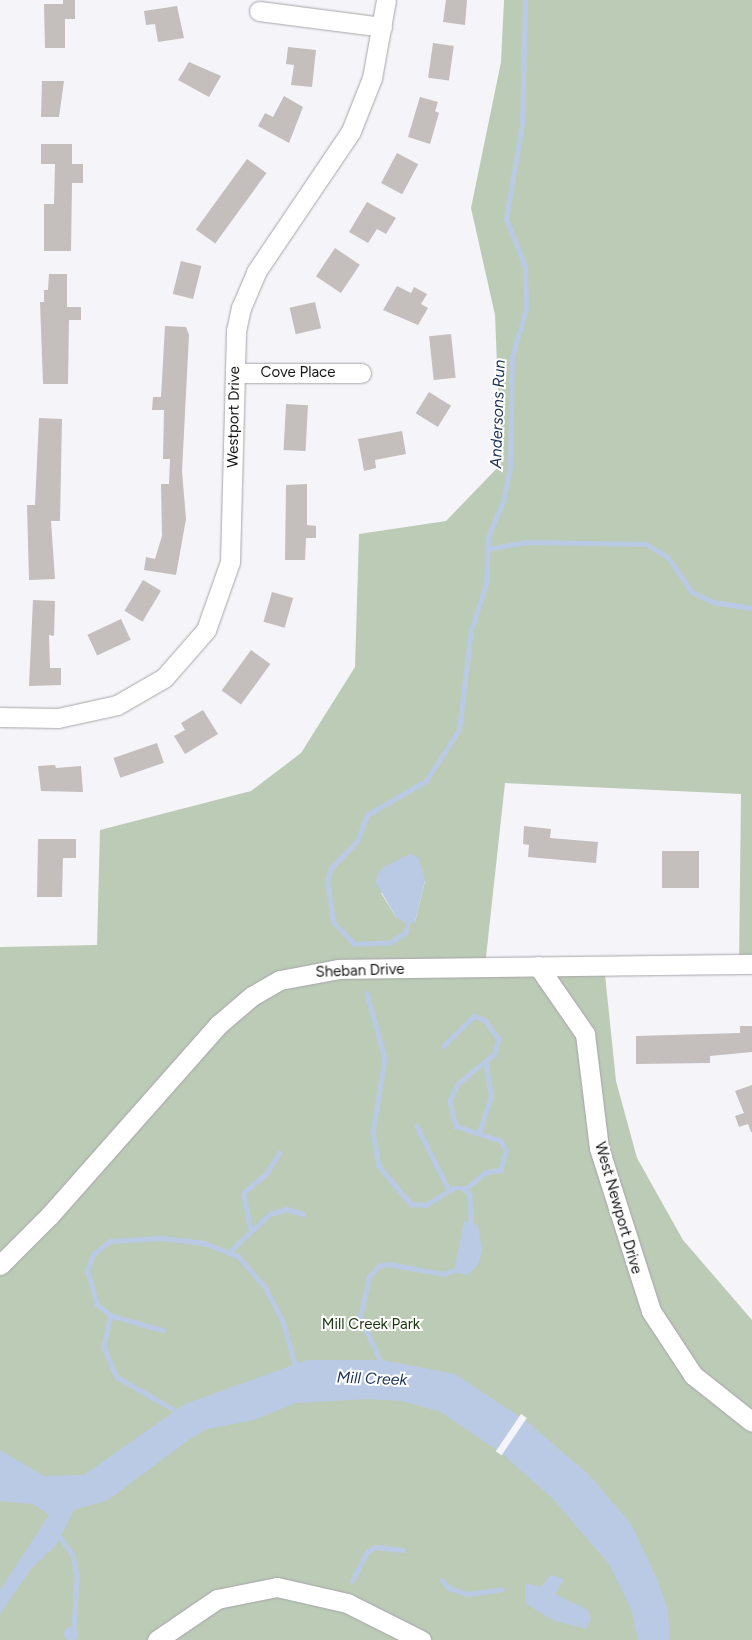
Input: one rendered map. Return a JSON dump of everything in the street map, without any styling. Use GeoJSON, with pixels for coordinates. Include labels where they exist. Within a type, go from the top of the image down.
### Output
{"type":"FeatureCollection","features":[{"type":"Feature","properties":{"kind":"street","name":"Westport Drive"},"geometry":{"type":"LineString","coordinates":[[0,718],[58,718],[117,705],[170,673],[206,630],[230,562],[236,331],[248,288],[351,131],[372,78],[386,0]]}},
{"type":"Feature","properties":{"kind":"street"},"geometry":{"type":"LineString","coordinates":[[259,11],[382,27]]}},
{"type":"Feature","properties":{"kind":"street","name":"Cove Place"},"geometry":{"type":"LineString","coordinates":[[235,372],[361,373]]}},
{"type":"Feature","properties":{"kind":"street","name":"Sheban Drive"},"geometry":{"type":"LineString","coordinates":[[0,1265],[50,1215],[218,1025],[267,986],[301,974],[338,969],[752,964]]}},
{"type":"Feature","properties":{"kind":"street","name":"West Newport Drive"},"geometry":{"type":"LineString","coordinates":[[538,966],[585,1034],[602,1162],[651,1311],[693,1375],[752,1422]]}},
{"type":"Feature","properties":{"kind":"street"},"geometry":{"type":"LineString","coordinates":[[157,1640],[217,1599],[277,1587],[347,1603],[421,1640]]}},
{"type":"Feature","properties":{"kind":"green space","name":"Mill Creek Park"},"geometry":{"type":"Polygon","coordinates":[[[504,0],[752,0],[752,964],[739,964],[741,794],[505,783],[485,966],[604,965],[616,1081],[637,1158],[683,1240],[752,1320],[752,1640],[0,1640],[0,947],[97,945],[100,830],[251,791],[301,753],[355,667],[359,534],[446,521],[501,464],[495,315],[471,208],[501,62],[504,0]],[[425,881],[381,893],[396,917],[415,922],[425,881]]]}},
{"type":"Feature","properties":{"kind":"water"},"geometry":{"type":"Polygon","coordinates":[[[410,854],[419,858],[425,881],[415,922],[408,924],[396,917],[376,883],[377,874],[384,867],[410,854]]]}},
{"type":"Feature","properties":{"kind":"water"},"geometry":{"type":"Polygon","coordinates":[[[464,1221],[478,1225],[482,1250],[478,1265],[467,1275],[457,1273],[455,1266],[464,1221]]]}},
{"type":"Feature","properties":{"kind":"water","name":"Mill Creek"},"geometry":{"type":"Polygon","coordinates":[[[307,1360],[382,1360],[455,1374],[525,1420],[589,1475],[631,1524],[658,1581],[668,1611],[670,1640],[638,1640],[631,1609],[609,1564],[552,1498],[501,1453],[441,1412],[402,1401],[367,1399],[296,1403],[254,1420],[207,1429],[190,1439],[108,1500],[74,1510],[57,1544],[31,1569],[0,1614],[0,1590],[49,1515],[33,1504],[0,1501],[0,1450],[44,1476],[84,1475],[185,1404],[307,1360]]]}},
{"type":"Feature","properties":{"kind":"water"},"geometry":{"type":"Polygon","coordinates":[[[551,1575],[564,1579],[555,1594],[588,1610],[591,1619],[586,1629],[552,1620],[525,1603],[525,1583],[541,1587],[551,1575]]]}},
{"type":"Feature","properties":{"kind":"water"},"geometry":{"type":"Polygon","coordinates":[[[71,1627],[76,1629],[78,1634],[76,1639],[71,1641],[66,1639],[64,1634],[66,1629],[71,1627]]]}},
{"type":"Feature","properties":{"kind":"pier"},"geometry":{"type":"Polygon","coordinates":[[[521,1414],[527,1418],[502,1455],[496,1451],[521,1414]]]}},
{"type":"Feature","properties":{"kind":"building"},"geometry":{"type":"Polygon","coordinates":[[[63,0],[75,0],[75,19],[65,19],[65,48],[45,48],[44,4],[63,4],[63,0]]]}},
{"type":"Feature","properties":{"kind":"building"},"geometry":{"type":"Polygon","coordinates":[[[446,0],[467,0],[465,25],[443,22],[446,0]]]}},
{"type":"Feature","properties":{"kind":"building"},"geometry":{"type":"Polygon","coordinates":[[[177,6],[184,38],[158,42],[155,24],[146,25],[144,11],[177,6]]]}},
{"type":"Feature","properties":{"kind":"building"},"geometry":{"type":"Polygon","coordinates":[[[433,43],[454,46],[449,81],[428,78],[433,43]]]}},
{"type":"Feature","properties":{"kind":"building"},"geometry":{"type":"Polygon","coordinates":[[[288,47],[316,50],[312,87],[291,85],[294,65],[286,64],[288,47]]]}},
{"type":"Feature","properties":{"kind":"building"},"geometry":{"type":"Polygon","coordinates":[[[189,62],[221,76],[209,97],[178,80],[189,62]]]}},
{"type":"Feature","properties":{"kind":"building"},"geometry":{"type":"Polygon","coordinates":[[[42,81],[64,81],[59,117],[41,117],[42,81]]]}},
{"type":"Feature","properties":{"kind":"building"},"geometry":{"type":"Polygon","coordinates":[[[284,96],[303,107],[289,143],[258,126],[265,113],[273,117],[284,96]]]}},
{"type":"Feature","properties":{"kind":"building"},"geometry":{"type":"Polygon","coordinates":[[[420,97],[438,102],[435,111],[439,113],[430,144],[408,137],[420,97]]]}},
{"type":"Feature","properties":{"kind":"building"},"geometry":{"type":"Polygon","coordinates":[[[41,144],[72,144],[72,164],[83,164],[83,183],[72,183],[71,251],[44,251],[44,204],[54,204],[55,164],[41,164],[41,144]]]}},
{"type":"Feature","properties":{"kind":"building"},"geometry":{"type":"Polygon","coordinates":[[[397,153],[418,164],[402,194],[381,183],[397,153]]]}},
{"type":"Feature","properties":{"kind":"building"},"geometry":{"type":"Polygon","coordinates":[[[247,159],[266,173],[215,243],[196,229],[247,159]]]}},
{"type":"Feature","properties":{"kind":"building"},"geometry":{"type":"Polygon","coordinates":[[[367,202],[396,218],[386,234],[377,229],[368,243],[349,232],[367,202]]]}},
{"type":"Feature","properties":{"kind":"building"},"geometry":{"type":"Polygon","coordinates":[[[335,248],[360,265],[341,293],[316,276],[335,248]]]}},
{"type":"Feature","properties":{"kind":"building"},"geometry":{"type":"Polygon","coordinates":[[[181,261],[201,266],[193,299],[173,294],[181,261]]]}},
{"type":"Feature","properties":{"kind":"building"},"geometry":{"type":"Polygon","coordinates":[[[49,274],[67,274],[67,307],[81,307],[81,320],[69,320],[68,384],[43,384],[40,302],[44,302],[44,290],[48,290],[49,274]]]}},
{"type":"Feature","properties":{"kind":"building"},"geometry":{"type":"Polygon","coordinates":[[[397,286],[411,293],[414,287],[427,294],[421,304],[428,308],[418,325],[383,310],[397,286]]]}},
{"type":"Feature","properties":{"kind":"building"},"geometry":{"type":"Polygon","coordinates":[[[315,302],[321,328],[296,334],[290,308],[315,302]]]}},
{"type":"Feature","properties":{"kind":"building"},"geometry":{"type":"Polygon","coordinates":[[[165,326],[186,327],[189,335],[182,471],[186,519],[176,575],[144,570],[146,557],[155,559],[162,536],[161,484],[169,484],[170,459],[163,459],[164,410],[152,410],[153,397],[161,397],[165,326]]]}},
{"type":"Feature","properties":{"kind":"building"},"geometry":{"type":"Polygon","coordinates":[[[451,334],[456,378],[434,380],[429,336],[451,334]]]}},
{"type":"Feature","properties":{"kind":"building"},"geometry":{"type":"Polygon","coordinates":[[[429,392],[451,406],[438,427],[416,413],[429,392]]]}},
{"type":"Feature","properties":{"kind":"building"},"geometry":{"type":"Polygon","coordinates":[[[286,404],[308,405],[306,451],[284,450],[286,404]]]}},
{"type":"Feature","properties":{"kind":"building"},"geometry":{"type":"Polygon","coordinates":[[[39,418],[62,419],[60,521],[51,521],[55,579],[29,580],[27,505],[35,505],[39,418]]]}},
{"type":"Feature","properties":{"kind":"building"},"geometry":{"type":"Polygon","coordinates":[[[402,431],[406,454],[375,460],[376,468],[364,471],[358,439],[402,431]]]}},
{"type":"Feature","properties":{"kind":"building"},"geometry":{"type":"Polygon","coordinates":[[[307,484],[307,525],[316,526],[316,538],[306,538],[305,560],[285,560],[286,485],[307,484]]]}},
{"type":"Feature","properties":{"kind":"building"},"geometry":{"type":"Polygon","coordinates":[[[143,580],[161,591],[142,622],[124,611],[143,580]]]}},
{"type":"Feature","properties":{"kind":"building"},"geometry":{"type":"Polygon","coordinates":[[[272,592],[293,598],[285,628],[263,622],[272,592]]]}},
{"type":"Feature","properties":{"kind":"building"},"geometry":{"type":"Polygon","coordinates":[[[33,600],[55,601],[54,636],[49,635],[50,668],[61,668],[61,685],[29,686],[33,600]]]}},
{"type":"Feature","properties":{"kind":"building"},"geometry":{"type":"Polygon","coordinates":[[[121,619],[131,640],[97,655],[87,635],[121,619]]]}},
{"type":"Feature","properties":{"kind":"building"},"geometry":{"type":"Polygon","coordinates":[[[251,650],[270,664],[241,705],[222,690],[251,650]]]}},
{"type":"Feature","properties":{"kind":"building"},"geometry":{"type":"Polygon","coordinates":[[[203,710],[218,734],[185,754],[174,736],[185,730],[181,723],[203,710]]]}},
{"type":"Feature","properties":{"kind":"building"},"geometry":{"type":"Polygon","coordinates":[[[157,743],[164,763],[120,778],[114,758],[157,743]]]}},
{"type":"Feature","properties":{"kind":"building"},"geometry":{"type":"Polygon","coordinates":[[[55,765],[56,768],[81,766],[83,792],[41,791],[38,766],[55,765]]]}},
{"type":"Feature","properties":{"kind":"building"},"geometry":{"type":"Polygon","coordinates":[[[524,826],[551,829],[550,838],[598,842],[596,863],[528,857],[529,845],[523,844],[524,826]]]}},
{"type":"Feature","properties":{"kind":"building"},"geometry":{"type":"Polygon","coordinates":[[[38,839],[76,839],[76,858],[63,858],[62,897],[37,897],[38,839]]]}},
{"type":"Feature","properties":{"kind":"building"},"geometry":{"type":"Polygon","coordinates":[[[662,851],[699,851],[699,888],[662,888],[662,851]]]}},
{"type":"Feature","properties":{"kind":"building"},"geometry":{"type":"Polygon","coordinates":[[[740,1026],[752,1026],[752,1052],[710,1056],[710,1063],[636,1064],[636,1036],[740,1033],[740,1026]]]}},
{"type":"Feature","properties":{"kind":"building"},"geometry":{"type":"Polygon","coordinates":[[[752,1085],[751,1132],[748,1124],[739,1127],[735,1116],[744,1113],[735,1091],[752,1085]]]}},
{"type":"Feature","properties":{"kind":"waterway","name":"Andersons Run"},"geometry":{"type":"LineString","coordinates":[[408,924],[406,933],[390,943],[354,944],[333,922],[327,882],[331,868],[357,841],[367,815],[426,781],[459,730],[471,630],[486,584],[488,537],[503,501],[510,468],[512,357],[526,309],[525,267],[506,219],[522,123],[525,0]]}},
{"type":"Feature","properties":{"kind":"waterway"},"geometry":{"type":"LineString","coordinates":[[487,549],[525,542],[646,544],[668,557],[692,592],[713,602],[752,608]]}},
{"type":"Feature","properties":{"kind":"waterway","name":"Andersons Run"},"geometry":{"type":"LineString","coordinates":[[367,993],[385,1059],[373,1132],[379,1166],[411,1204],[426,1205],[453,1188],[463,1188],[470,1194],[471,1226]]}},
{"type":"Feature","properties":{"kind":"waterway"},"geometry":{"type":"LineString","coordinates":[[443,1046],[474,1016],[485,1020],[499,1039],[495,1054],[458,1084],[450,1101],[456,1126],[501,1141],[506,1150],[501,1170],[485,1173],[465,1190]]}},
{"type":"Feature","properties":{"kind":"waterway"},"geometry":{"type":"LineString","coordinates":[[479,1133],[491,1097],[486,1064]]}},
{"type":"Feature","properties":{"kind":"waterway"},"geometry":{"type":"LineString","coordinates":[[417,1126],[449,1190]]}},
{"type":"Feature","properties":{"kind":"waterway"},"geometry":{"type":"LineString","coordinates":[[250,1228],[243,1193],[266,1174],[279,1153]]}},
{"type":"Feature","properties":{"kind":"waterway"},"geometry":{"type":"LineString","coordinates":[[228,1253],[270,1214],[286,1209],[303,1214]]}},
{"type":"Feature","properties":{"kind":"waterway"},"geometry":{"type":"LineString","coordinates":[[164,1331],[111,1316],[97,1305],[87,1270],[93,1254],[110,1241],[162,1238],[204,1243],[238,1256],[265,1287],[283,1321],[296,1367]]}},
{"type":"Feature","properties":{"kind":"waterway","name":"Andersons Run"},"geometry":{"type":"LineString","coordinates":[[382,1365],[360,1317],[369,1277],[379,1266],[388,1264],[444,1274],[460,1268]]}},
{"type":"Feature","properties":{"kind":"waterway"},"geometry":{"type":"LineString","coordinates":[[111,1316],[104,1347],[117,1377],[180,1413]]}},
{"type":"Feature","properties":{"kind":"waterway"},"geometry":{"type":"LineString","coordinates":[[60,1537],[73,1555],[77,1576],[74,1629]]}},
{"type":"Feature","properties":{"kind":"waterway"},"geometry":{"type":"LineString","coordinates":[[352,1581],[367,1552],[375,1547],[403,1550]]}},
{"type":"Feature","properties":{"kind":"waterway"},"geometry":{"type":"LineString","coordinates":[[442,1580],[449,1588],[468,1594],[502,1589]]}}]}
